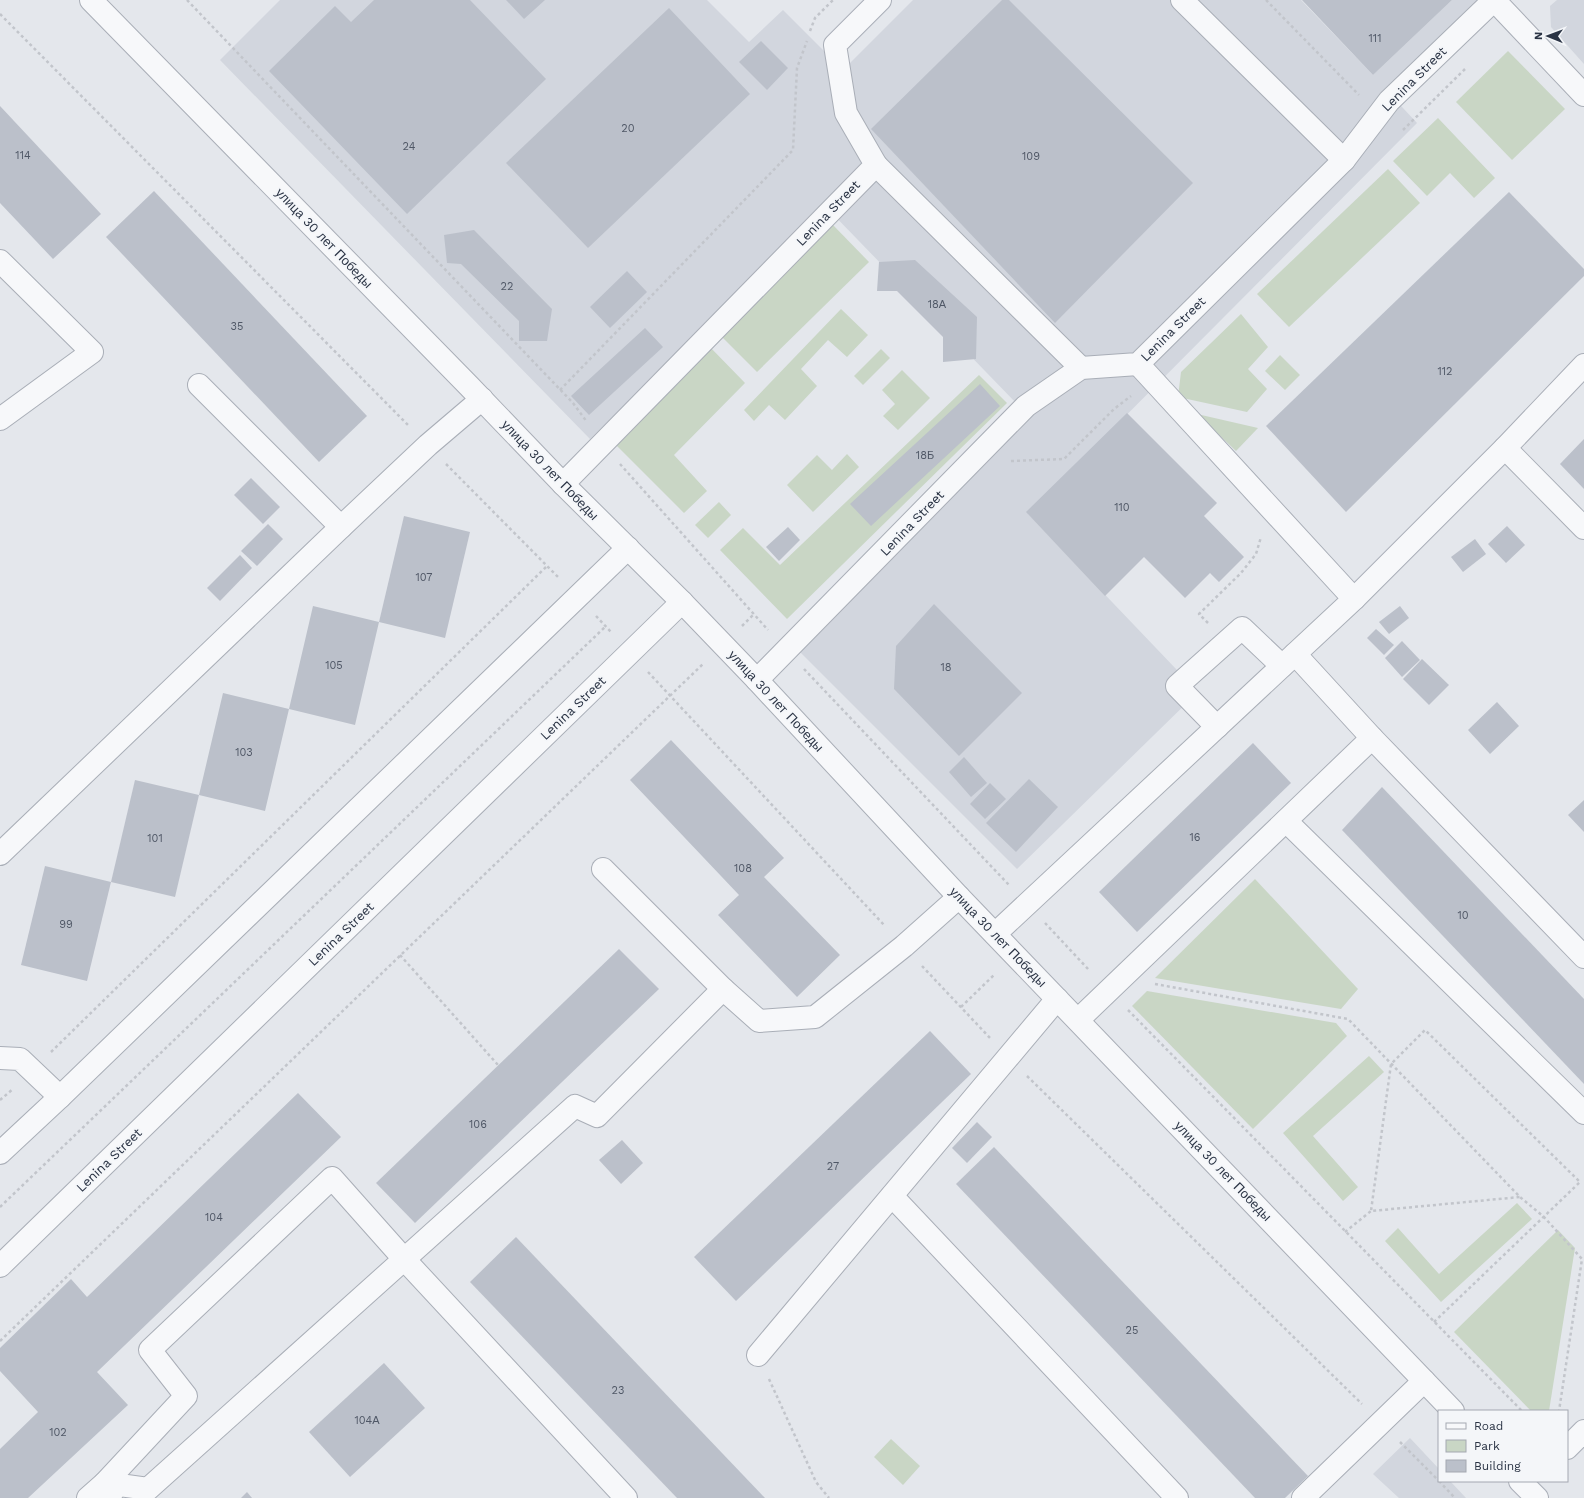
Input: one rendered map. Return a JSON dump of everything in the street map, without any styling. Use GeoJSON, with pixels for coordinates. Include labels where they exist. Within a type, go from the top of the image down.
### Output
{"type":"FeatureCollection","features":[{"type":"Feature","properties":{"kind":"street","name":"улица 30 лет Победы"},"geometry":{"type":"LineString","coordinates":[[91,0],[482,399],[563,484],[682,602],[1057,1000],[1078,1020],[1452,1410]]}},
{"type":"Feature","properties":{"kind":"street"},"geometry":{"type":"LineString","coordinates":[[880,0],[835,45],[846,113],[876,165],[1081,368]]}},
{"type":"Feature","properties":{"kind":"street"},"geometry":{"type":"LineString","coordinates":[[1182,0],[1344,160]]}},
{"type":"Feature","properties":{"kind":"street"},"geometry":{"type":"LineString","coordinates":[[1494,0],[1584,95]]}},
{"type":"Feature","properties":{"kind":"street","name":"Lenina Street"},"geometry":{"type":"LineString","coordinates":[[757,680],[1026,406],[1081,368],[1138,364],[1344,160],[1389,101],[1494,0]]}},
{"type":"Feature","properties":{"kind":"street","name":"Lenina Street"},"geometry":{"type":"LineString","coordinates":[[563,484],[876,165]]}},
{"type":"Feature","properties":{"kind":"street"},"geometry":{"type":"LineString","coordinates":[[0,261],[92,352],[0,420]]}},
{"type":"Feature","properties":{"kind":"street"},"geometry":{"type":"LineString","coordinates":[[1138,364],[1354,599]]}},
{"type":"Feature","properties":{"kind":"street"},"geometry":{"type":"LineString","coordinates":[[995,934],[1354,599],[1505,448],[1584,365]]}},
{"type":"Feature","properties":{"kind":"street"},"geometry":{"type":"LineString","coordinates":[[199,385],[341,527]]}},
{"type":"Feature","properties":{"kind":"street"},"geometry":{"type":"LineString","coordinates":[[0,854],[341,527],[428,445],[482,399]]}},
{"type":"Feature","properties":{"kind":"street"},"geometry":{"type":"LineString","coordinates":[[1505,448],[1584,528]]}},
{"type":"Feature","properties":{"kind":"street"},"geometry":{"type":"LineString","coordinates":[[0,1153],[60,1098],[628,548]]}},
{"type":"Feature","properties":{"kind":"street","name":"Lenina Street"},"geometry":{"type":"LineString","coordinates":[[0,1266],[682,602]]}},
{"type":"Feature","properties":{"kind":"street"},"geometry":{"type":"LineString","coordinates":[[1217,727],[1178,686],[1242,628],[1288,660],[1372,738],[1580,946]]}},
{"type":"Feature","properties":{"kind":"street"},"geometry":{"type":"LineString","coordinates":[[1078,1020],[1372,738]]}},
{"type":"Feature","properties":{"kind":"street"},"geometry":{"type":"LineString","coordinates":[[1286,821],[1584,1113]]}},
{"type":"Feature","properties":{"kind":"street"},"geometry":{"type":"LineString","coordinates":[[603,868],[723,990],[759,1021],[815,1017],[904,946],[960,897]]}},
{"type":"Feature","properties":{"kind":"street"},"geometry":{"type":"LineString","coordinates":[[88,1498],[112,1491],[148,1489],[575,1106],[597,1116],[723,990]]}},
{"type":"Feature","properties":{"kind":"street"},"geometry":{"type":"LineString","coordinates":[[758,1355],[1057,1000]]}},
{"type":"Feature","properties":{"kind":"street"},"geometry":{"type":"LineString","coordinates":[[0,1058],[20,1059],[60,1098]]}},
{"type":"Feature","properties":{"kind":"street"},"geometry":{"type":"LineString","coordinates":[[112,1491],[186,1396],[150,1350],[332,1178],[404,1259],[626,1498]]}},
{"type":"Feature","properties":{"kind":"street"},"geometry":{"type":"LineString","coordinates":[[892,1196],[1177,1498]]}},
{"type":"Feature","properties":{"kind":"street"},"geometry":{"type":"LineString","coordinates":[[1303,1498],[1424,1381]]}},
{"type":"Feature","properties":{"kind":"street"},"geometry":{"type":"LineString","coordinates":[[1568,1447],[1584,1431]]}},
{"type":"Feature","properties":{"kind":"path"},"geometry":{"type":"LineString","coordinates":[[187,0],[573,403],[602,444],[754,614],[1109,991],[1521,1410]]}},
{"type":"Feature","properties":{"kind":"path"},"geometry":{"type":"LineString","coordinates":[[810,32],[815,18],[833,0]]}},
{"type":"Feature","properties":{"kind":"path"},"geometry":{"type":"LineString","coordinates":[[1266,0],[1361,97]]}},
{"type":"Feature","properties":{"kind":"path"},"geometry":{"type":"LineString","coordinates":[[0,14],[606,626],[0,1207]]}},
{"type":"Feature","properties":{"kind":"path"},"geometry":{"type":"LineString","coordinates":[[560,390],[794,150],[797,68],[807,40]]}},
{"type":"Feature","properties":{"kind":"path"},"geometry":{"type":"LineString","coordinates":[[1208,624],[1199,614],[1241,573],[1256,554],[1261,537],[1260,530]]}},
{"type":"Feature","properties":{"kind":"path"},"geometry":{"type":"LineString","coordinates":[[0,1100],[32,1071],[547,566]]}},
{"type":"Feature","properties":{"kind":"path"},"geometry":{"type":"LineString","coordinates":[[0,1341],[754,614]]}},
{"type":"Feature","properties":{"kind":"path"},"geometry":{"type":"LineString","coordinates":[[400,955],[498,1065]]}},
{"type":"Feature","properties":{"kind":"path"},"geometry":{"type":"LineString","coordinates":[[1152,984],[1348,1019],[1520,1198],[1544,1217],[1582,1259],[1559,1410]]}},
{"type":"Feature","properties":{"kind":"path"},"geometry":{"type":"LineString","coordinates":[[1371,1211],[1391,1064],[1425,1030],[1580,1182],[1434,1322]]}},
{"type":"Feature","properties":{"kind":"path"},"geometry":{"type":"LineString","coordinates":[[1345,1232],[1371,1211],[1520,1198]]}},
{"type":"Feature","properties":{"kind":"path"},"geometry":{"type":"LineString","coordinates":[[758,1355],[816,1482],[829,1498]]}},
{"type":"Feature","properties":{"kind":"path"},"geometry":{"type":"LineString","coordinates":[[1432,1474],[1438,1480]]}},
{"type":"Feature","properties":{"kind":"path"},"geometry":{"type":"LineString","coordinates":[[1440,1482],[1455,1498]]}},
{"type":"Feature","properties":{"kind":"shaded area"},"geometry":{"type":"Polygon","coordinates":[[[280,0],[707,0],[749,42],[783,10],[843,70],[913,0],[1301,0],[1373,75],[1452,0],[1487,0],[1389,93],[1417,123],[1028,514],[1198,692],[1017,869],[786,638],[1020,407],[825,206],[590,439],[220,60],[280,0]]]}},
{"type":"Feature","properties":{"kind":"shaded area"},"geometry":{"type":"Polygon","coordinates":[[[1557,0],[1584,0],[1584,64],[1551,27],[1550,6],[1557,0]]]}},
{"type":"Feature","properties":{"kind":"shaded area"},"geometry":{"type":"Polygon","coordinates":[[[1410,1438],[1438,1468],[1438,1482],[1451,1482],[1466,1498],[1399,1498],[1373,1474],[1410,1438]]]}},
{"type":"Feature","properties":{"kind":"green space"},"geometry":{"type":"Polygon","coordinates":[[[1508,51],[1565,109],[1512,160],[1456,102],[1508,51]]]}},
{"type":"Feature","properties":{"kind":"green space"},"geometry":{"type":"Polygon","coordinates":[[[1438,118],[1495,178],[1474,198],[1450,173],[1427,196],[1393,161],[1438,118]]]}},
{"type":"Feature","properties":{"kind":"green space"},"geometry":{"type":"Polygon","coordinates":[[[1388,169],[1420,203],[1289,327],[1257,294],[1388,169]]]}},
{"type":"Feature","properties":{"kind":"green space"},"geometry":{"type":"Polygon","coordinates":[[[832,224],[869,262],[757,372],[720,335],[832,224]]]}},
{"type":"Feature","properties":{"kind":"green space"},"geometry":{"type":"Polygon","coordinates":[[[841,309],[868,335],[847,357],[828,340],[801,369],[817,386],[785,420],[769,405],[754,421],[744,410],[841,309]]]}},
{"type":"Feature","properties":{"kind":"green space"},"geometry":{"type":"Polygon","coordinates":[[[1241,314],[1268,347],[1248,369],[1267,389],[1247,412],[1178,397],[1181,372],[1241,314]]]}},
{"type":"Feature","properties":{"kind":"green space"},"geometry":{"type":"Polygon","coordinates":[[[709,346],[745,383],[674,455],[707,491],[684,513],[612,441],[709,346]]]}},
{"type":"Feature","properties":{"kind":"green space"},"geometry":{"type":"Polygon","coordinates":[[[881,349],[890,358],[863,385],[854,376],[881,349]]]}},
{"type":"Feature","properties":{"kind":"green space"},"geometry":{"type":"Polygon","coordinates":[[[1280,355],[1300,375],[1285,390],[1265,371],[1280,355]]]}},
{"type":"Feature","properties":{"kind":"green space"},"geometry":{"type":"Polygon","coordinates":[[[902,370],[930,398],[898,430],[883,416],[895,404],[882,390],[902,370]]]}},
{"type":"Feature","properties":{"kind":"green space"},"geometry":{"type":"Polygon","coordinates":[[[979,375],[1007,403],[787,619],[720,550],[743,528],[780,565],[979,375]]]}},
{"type":"Feature","properties":{"kind":"green space"},"geometry":{"type":"Polygon","coordinates":[[[1197,414],[1258,428],[1236,451],[1197,414]]]}},
{"type":"Feature","properties":{"kind":"green space"},"geometry":{"type":"Polygon","coordinates":[[[847,454],[859,467],[813,512],[787,485],[817,455],[832,470],[847,454]]]}},
{"type":"Feature","properties":{"kind":"green space"},"geometry":{"type":"Polygon","coordinates":[[[719,502],[731,515],[708,538],[695,525],[719,502]]]}},
{"type":"Feature","properties":{"kind":"green space"},"geometry":{"type":"Polygon","coordinates":[[[1255,879],[1358,989],[1341,1009],[1155,978],[1255,879]]]}},
{"type":"Feature","properties":{"kind":"green space"},"geometry":{"type":"Polygon","coordinates":[[[1147,991],[1336,1023],[1347,1036],[1253,1129],[1132,1006],[1147,991]]]}},
{"type":"Feature","properties":{"kind":"green space"},"geometry":{"type":"Polygon","coordinates":[[[1369,1056],[1384,1072],[1313,1136],[1358,1187],[1343,1201],[1283,1133],[1369,1056]]]}},
{"type":"Feature","properties":{"kind":"green space"},"geometry":{"type":"Polygon","coordinates":[[[1517,1203],[1532,1219],[1441,1302],[1385,1241],[1398,1228],[1439,1274],[1517,1203]]]}},
{"type":"Feature","properties":{"kind":"green space"},"geometry":{"type":"Polygon","coordinates":[[[1558,1230],[1575,1248],[1549,1410],[1530,1410],[1454,1332],[1558,1230]]]}},
{"type":"Feature","properties":{"kind":"green space"},"geometry":{"type":"Polygon","coordinates":[[[891,1439],[920,1466],[903,1485],[874,1457],[891,1439]]]}},
{"type":"Feature","properties":{"kind":"building"},"geometry":{"type":"Polygon","coordinates":[[[374,0],[470,0],[546,79],[407,214],[269,71],[335,6],[351,22],[374,0]]]}},
{"type":"Feature","properties":{"kind":"building"},"geometry":{"type":"Polygon","coordinates":[[[506,0],[545,0],[524,19],[506,0]]]}},
{"type":"Feature","properties":{"kind":"building"},"geometry":{"type":"Polygon","coordinates":[[[1002,0],[1009,0],[1193,183],[1055,323],[871,129],[1002,0]]]}},
{"type":"Feature","properties":{"kind":"building"},"geometry":{"type":"Polygon","coordinates":[[[1302,0],[1452,0],[1373,75],[1302,0]]]}},
{"type":"Feature","properties":{"kind":"building"},"geometry":{"type":"Polygon","coordinates":[[[669,8],[750,94],[588,248],[506,163],[669,8]]]}},
{"type":"Feature","properties":{"kind":"building"},"geometry":{"type":"Polygon","coordinates":[[[761,41],[788,68],[767,90],[739,62],[761,41]]]}},
{"type":"Feature","properties":{"kind":"building"},"geometry":{"type":"Polygon","coordinates":[[[0,106],[101,214],[53,259],[0,203],[0,106]]]}},
{"type":"Feature","properties":{"kind":"building"},"geometry":{"type":"Polygon","coordinates":[[[154,191],[367,416],[319,462],[106,237],[154,191]]]}},
{"type":"Feature","properties":{"kind":"building"},"geometry":{"type":"Polygon","coordinates":[[[1509,192],[1584,269],[1584,276],[1346,512],[1266,426],[1509,192]]]}},
{"type":"Feature","properties":{"kind":"building"},"geometry":{"type":"Polygon","coordinates":[[[474,230],[552,309],[547,341],[519,341],[519,321],[461,264],[447,263],[444,235],[474,230]]]}},
{"type":"Feature","properties":{"kind":"building"},"geometry":{"type":"Polygon","coordinates":[[[915,260],[977,317],[976,359],[943,362],[943,337],[897,291],[877,291],[879,262],[915,260]]]}},
{"type":"Feature","properties":{"kind":"building"},"geometry":{"type":"Polygon","coordinates":[[[627,271],[647,292],[610,328],[590,307],[627,271]]]}},
{"type":"Feature","properties":{"kind":"building"},"geometry":{"type":"Polygon","coordinates":[[[645,328],[663,347],[589,415],[571,396],[645,328]]]}},
{"type":"Feature","properties":{"kind":"building"},"geometry":{"type":"Polygon","coordinates":[[[980,384],[1000,406],[871,526],[850,504],[980,384]]]}},
{"type":"Feature","properties":{"kind":"building"},"geometry":{"type":"Polygon","coordinates":[[[1127,413],[1217,503],[1204,516],[1244,557],[1219,582],[1210,573],[1185,598],[1144,557],[1105,596],[1026,512],[1127,413]]]}},
{"type":"Feature","properties":{"kind":"building"},"geometry":{"type":"Polygon","coordinates":[[[1584,439],[1584,489],[1560,464],[1584,439]]]}},
{"type":"Feature","properties":{"kind":"building"},"geometry":{"type":"Polygon","coordinates":[[[251,478],[280,507],[263,524],[234,495],[251,478]]]}},
{"type":"Feature","properties":{"kind":"building"},"geometry":{"type":"Polygon","coordinates":[[[404,516],[470,532],[445,638],[379,622],[404,516]]]}},
{"type":"Feature","properties":{"kind":"building"},"geometry":{"type":"Polygon","coordinates":[[[268,524],[283,539],[257,566],[241,551],[268,524]]]}},
{"type":"Feature","properties":{"kind":"building"},"geometry":{"type":"Polygon","coordinates":[[[1507,526],[1525,545],[1506,563],[1488,544],[1507,526]]]}},
{"type":"Feature","properties":{"kind":"building"},"geometry":{"type":"Polygon","coordinates":[[[788,527],[800,540],[779,561],[766,547],[788,527]]]}},
{"type":"Feature","properties":{"kind":"building"},"geometry":{"type":"Polygon","coordinates":[[[1475,539],[1486,554],[1463,572],[1451,557],[1475,539]]]}},
{"type":"Feature","properties":{"kind":"building"},"geometry":{"type":"Polygon","coordinates":[[[240,555],[252,568],[220,601],[207,588],[240,555]]]}},
{"type":"Feature","properties":{"kind":"building"},"geometry":{"type":"Polygon","coordinates":[[[934,604],[1022,693],[959,756],[894,689],[896,646],[934,604]]]}},
{"type":"Feature","properties":{"kind":"building"},"geometry":{"type":"Polygon","coordinates":[[[313,606],[379,622],[355,725],[289,709],[313,606]]]}},
{"type":"Feature","properties":{"kind":"building"},"geometry":{"type":"Polygon","coordinates":[[[1400,606],[1409,618],[1389,634],[1379,622],[1400,606]]]}},
{"type":"Feature","properties":{"kind":"building"},"geometry":{"type":"Polygon","coordinates":[[[1376,629],[1394,645],[1384,655],[1367,638],[1376,629]]]}},
{"type":"Feature","properties":{"kind":"building"},"geometry":{"type":"Polygon","coordinates":[[[1402,641],[1420,660],[1402,677],[1385,658],[1402,641]]]}},
{"type":"Feature","properties":{"kind":"building"},"geometry":{"type":"Polygon","coordinates":[[[1422,659],[1449,685],[1429,705],[1403,679],[1422,659]]]}},
{"type":"Feature","properties":{"kind":"building"},"geometry":{"type":"Polygon","coordinates":[[[223,693],[289,709],[265,811],[199,795],[223,693]]]}},
{"type":"Feature","properties":{"kind":"building"},"geometry":{"type":"Polygon","coordinates":[[[1497,702],[1519,726],[1490,754],[1468,730],[1497,702]]]}},
{"type":"Feature","properties":{"kind":"building"},"geometry":{"type":"Polygon","coordinates":[[[671,740],[784,858],[764,877],[840,955],[797,997],[718,915],[739,895],[630,780],[671,740]]]}},
{"type":"Feature","properties":{"kind":"building"},"geometry":{"type":"Polygon","coordinates":[[[1253,743],[1291,783],[1137,932],[1099,892],[1253,743]]]}},
{"type":"Feature","properties":{"kind":"building"},"geometry":{"type":"Polygon","coordinates":[[[964,757],[987,783],[971,797],[949,772],[964,757]]]}},
{"type":"Feature","properties":{"kind":"building"},"geometry":{"type":"Polygon","coordinates":[[[1029,779],[1058,807],[1016,852],[986,823],[1029,779]]]}},
{"type":"Feature","properties":{"kind":"building"},"geometry":{"type":"Polygon","coordinates":[[[135,780],[199,795],[175,897],[111,882],[135,780]]]}},
{"type":"Feature","properties":{"kind":"building"},"geometry":{"type":"Polygon","coordinates":[[[990,783],[1006,799],[985,819],[970,804],[990,783]]]}},
{"type":"Feature","properties":{"kind":"building"},"geometry":{"type":"Polygon","coordinates":[[[1382,787],[1584,999],[1584,1084],[1342,830],[1382,787]]]}},
{"type":"Feature","properties":{"kind":"building"},"geometry":{"type":"Polygon","coordinates":[[[1584,800],[1584,832],[1568,815],[1584,800]]]}},
{"type":"Feature","properties":{"kind":"building"},"geometry":{"type":"Polygon","coordinates":[[[45,866],[111,882],[87,981],[21,965],[45,866]]]}},
{"type":"Feature","properties":{"kind":"building"},"geometry":{"type":"Polygon","coordinates":[[[619,949],[659,989],[415,1223],[376,1183],[619,949]]]}},
{"type":"Feature","properties":{"kind":"building"},"geometry":{"type":"Polygon","coordinates":[[[930,1031],[971,1074],[736,1301],[694,1257],[930,1031]]]}},
{"type":"Feature","properties":{"kind":"building"},"geometry":{"type":"Polygon","coordinates":[[[298,1093],[341,1137],[97,1372],[128,1405],[28,1498],[0,1498],[0,1449],[38,1412],[0,1371],[0,1348],[71,1279],[87,1297],[298,1093]]]}},
{"type":"Feature","properties":{"kind":"building"},"geometry":{"type":"Polygon","coordinates":[[[977,1122],[992,1137],[967,1163],[952,1148],[977,1122]]]}},
{"type":"Feature","properties":{"kind":"building"},"geometry":{"type":"Polygon","coordinates":[[[622,1140],[643,1163],[621,1184],[599,1160],[622,1140]]]}},
{"type":"Feature","properties":{"kind":"building"},"geometry":{"type":"Polygon","coordinates":[[[994,1147],[1308,1476],[1285,1498],[1255,1498],[956,1184],[994,1147]]]}},
{"type":"Feature","properties":{"kind":"building"},"geometry":{"type":"Polygon","coordinates":[[[516,1237],[765,1498],[677,1498],[470,1282],[516,1237]]]}},
{"type":"Feature","properties":{"kind":"building"},"geometry":{"type":"Polygon","coordinates":[[[384,1363],[425,1408],[350,1477],[309,1432],[384,1363]]]}},
{"type":"Feature","properties":{"kind":"building"},"geometry":{"type":"Polygon","coordinates":[[[247,1492],[252,1498],[241,1498],[247,1492]]]}}]}
